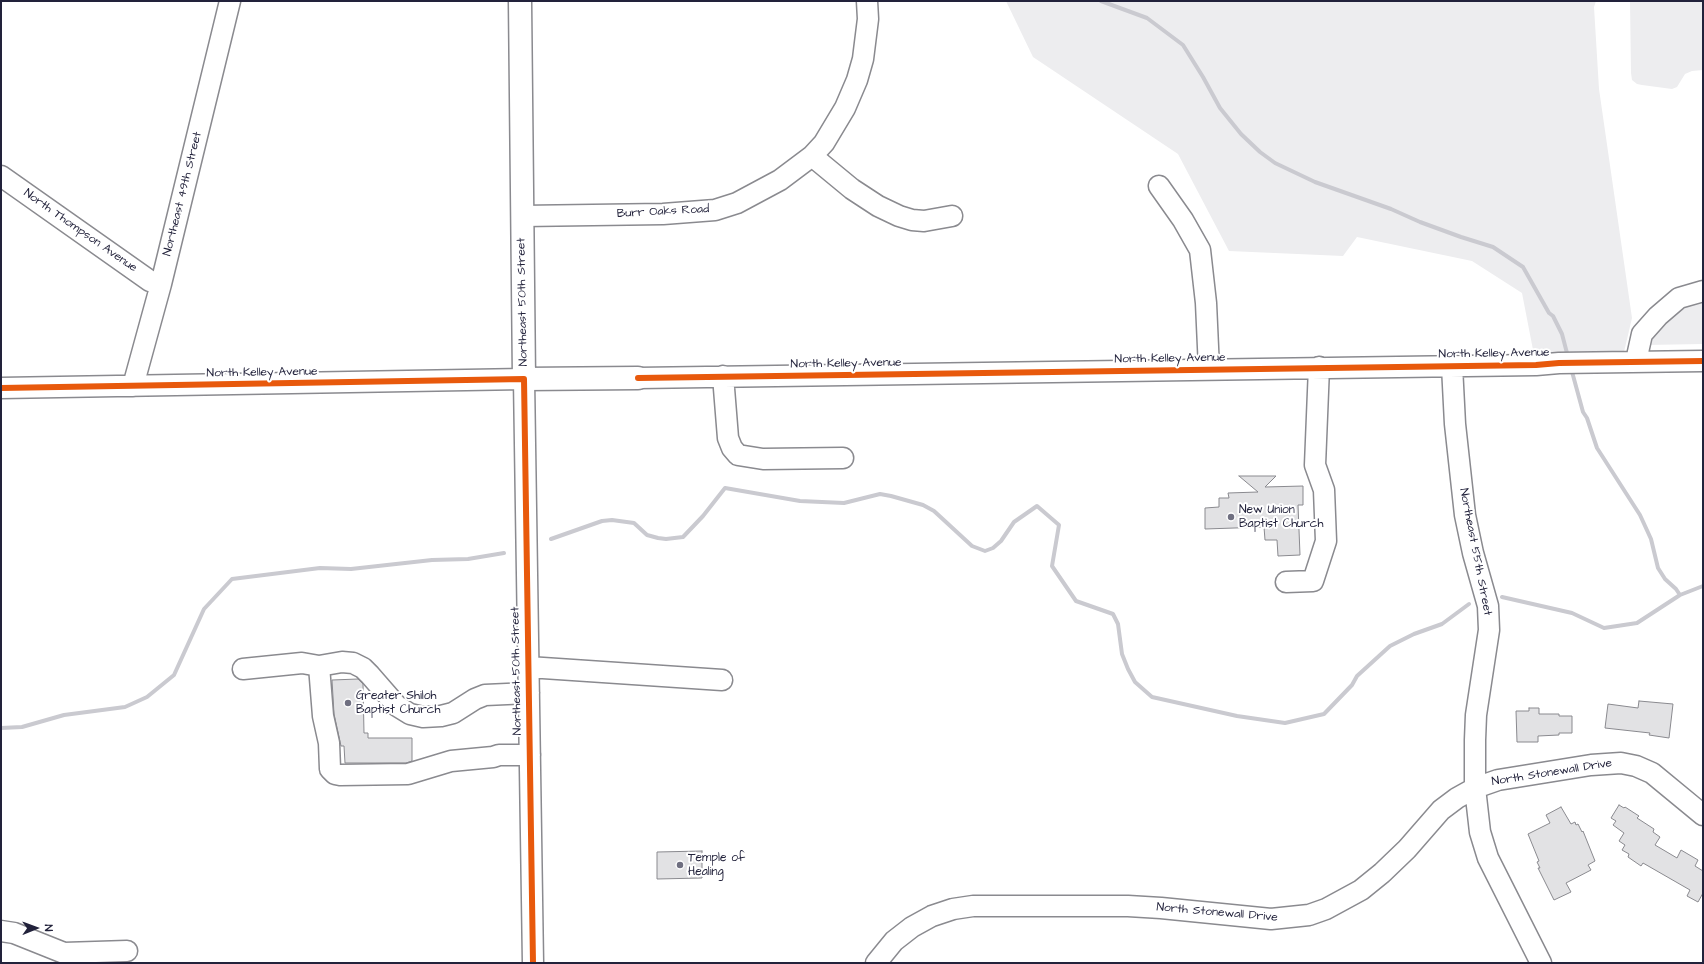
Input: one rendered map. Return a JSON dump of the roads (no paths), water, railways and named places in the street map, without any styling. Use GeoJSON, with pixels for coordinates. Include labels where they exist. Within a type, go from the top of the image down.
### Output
{"type":"FeatureCollection","features":[{"type":"Feature","properties":{"kind":"main road","name":"Northeast 50th Street"},"geometry":{"type":"LineString","coordinates":[[520,1],[524,379]]}},
{"type":"Feature","properties":{"kind":"main road","name":"North Kelley Avenue"},"geometry":{"type":"LineString","coordinates":[[524,379],[638,378]]}},
{"type":"Feature","properties":{"kind":"street","name":"Northeast 49th Street"},"geometry":{"type":"LineString","coordinates":[[133,386],[161,284],[230,1]]}},
{"type":"Feature","properties":{"kind":"street","name":"Burr Oaks Road"},"geometry":{"type":"LineString","coordinates":[[522,216],[663,214],[715,210],[737,203],[780,180],[812,156],[834,128],[845,108],[858,80],[863,59],[866,38],[867,1]]}},
{"type":"Feature","properties":{"kind":"street"},"geometry":{"type":"LineString","coordinates":[[812,156],[852,189],[878,206],[900,216],[912,220],[924,221],[952,216]]}},
{"type":"Feature","properties":{"kind":"street","name":"North Thompson Avenue"},"geometry":{"type":"LineString","coordinates":[[1,176],[150,281],[161,284]]}},
{"type":"Feature","properties":{"kind":"street"},"geometry":{"type":"LineString","coordinates":[[1159,186],[1183,220],[1200,250],[1206,303],[1209,369]]}},
{"type":"Feature","properties":{"kind":"street"},"geometry":{"type":"LineString","coordinates":[[1636,361],[1642,334],[1658,316],[1679,298],[1703,291]]}},
{"type":"Feature","properties":{"kind":"street","name":"North Kelley Avenue"},"geometry":{"type":"LineString","coordinates":[[638,378],[1703,361]]}},
{"type":"Feature","properties":{"kind":"street","name":"Northeast 55th Street"},"geometry":{"type":"LineString","coordinates":[[1452,366],[1455,424],[1466,515],[1473,553],[1488,606],[1489,630],[1476,714],[1475,788],[1480,832],[1488,858],[1541,963]]}},
{"type":"Feature","properties":{"kind":"street"},"geometry":{"type":"LineString","coordinates":[[1286,582],[1313,581],[1326,541],[1324,490],[1315,465],[1319,367]]}},
{"type":"Feature","properties":{"kind":"street"},"geometry":{"type":"LineString","coordinates":[[722,376],[728,438],[732,448],[738,455],[763,459],[843,458]]}},
{"type":"Feature","properties":{"kind":"street","name":"North Kelley Avenue"},"geometry":{"type":"LineString","coordinates":[[1,388],[524,379]]}},
{"type":"Feature","properties":{"kind":"street","name":"Northeast 50th Street"},"geometry":{"type":"LineString","coordinates":[[524,379],[533,963]]}},
{"type":"Feature","properties":{"kind":"street"},"geometry":{"type":"LineString","coordinates":[[243,668],[302,664],[319,666],[342,662],[353,663],[363,668],[397,706],[410,714],[423,717],[441,716],[453,713],[475,699],[485,695],[529,693]]}},
{"type":"Feature","properties":{"kind":"street"},"geometry":{"type":"LineString","coordinates":[[319,666],[323,716],[329,743],[330,769],[335,774],[408,774],[451,761],[492,758],[499,755],[530,755]]}},
{"type":"Feature","properties":{"kind":"street"},"geometry":{"type":"LineString","coordinates":[[528,667],[722,680]]}},
{"type":"Feature","properties":{"kind":"street","name":"North Stonewall Drive"},"geometry":{"type":"LineString","coordinates":[[876,963],[894,941],[912,927],[953,909],[973,906],[1128,906],[1272,919],[1309,916],[1326,910],[1361,890],[1408,849],[1441,810],[1457,798],[1475,788],[1498,780],[1591,765],[1621,763],[1636,766],[1652,773],[1703,815]]}},
{"type":"Feature","properties":{"kind":"street"},"geometry":{"type":"LineString","coordinates":[[1,931],[14,933],[64,953],[127,951]]}},
{"type":"Feature","properties":{"kind":"waterway"},"geometry":{"type":"LineString","coordinates":[[1101,1],[1147,18],[1183,45],[1220,108],[1241,134],[1260,152],[1275,163],[1315,182],[1391,209],[1420,222],[1461,237],[1493,247],[1523,267],[1549,313],[1553,316],[1562,334],[1568,357]]}},
{"type":"Feature","properties":{"kind":"waterway"},"geometry":{"type":"LineString","coordinates":[[1571,368],[1583,412],[1587,418],[1597,448],[1640,515],[1651,539],[1658,568],[1665,579],[1680,595]]}},
{"type":"Feature","properties":{"kind":"waterway"},"geometry":{"type":"LineString","coordinates":[[551,539],[602,521],[612,520],[634,523],[647,535],[658,538],[666,539],[683,537],[703,516],[725,488],[800,501],[844,503],[880,494],[891,496],[923,505],[934,511],[972,546],[985,551],[993,548],[1001,541],[1014,522],[1037,506],[1059,525],[1052,566],[1076,601],[1113,614],[1118,624],[1122,654],[1128,669],[1135,682],[1152,697],[1237,716],[1285,723],[1324,714],[1352,685],[1357,676],[1390,646],[1414,634],[1442,624],[1469,604]]}},
{"type":"Feature","properties":{"kind":"waterway"},"geometry":{"type":"LineString","coordinates":[[1,728],[22,727],[64,715],[125,707],[147,697],[174,675],[204,609],[232,579],[320,568],[351,569],[432,560],[468,559],[504,553]]}},
{"type":"Feature","properties":{"kind":"waterway"},"geometry":{"type":"LineString","coordinates":[[1502,597],[1572,613],[1604,628],[1637,623],[1680,595],[1703,586]]}},
{"type":"Feature","properties":{"kind":"place","name":"New Union Baptist Church"},"geometry":{"type":"Point","coordinates":[1231,517]}},
{"type":"Feature","properties":{"kind":"place","name":"Greater Shiloh Baptist Church"},"geometry":{"type":"Point","coordinates":[348,703]}},
{"type":"Feature","properties":{"kind":"place","name":"Temple of Healing"},"geometry":{"type":"Point","coordinates":[680,865]}}]}
